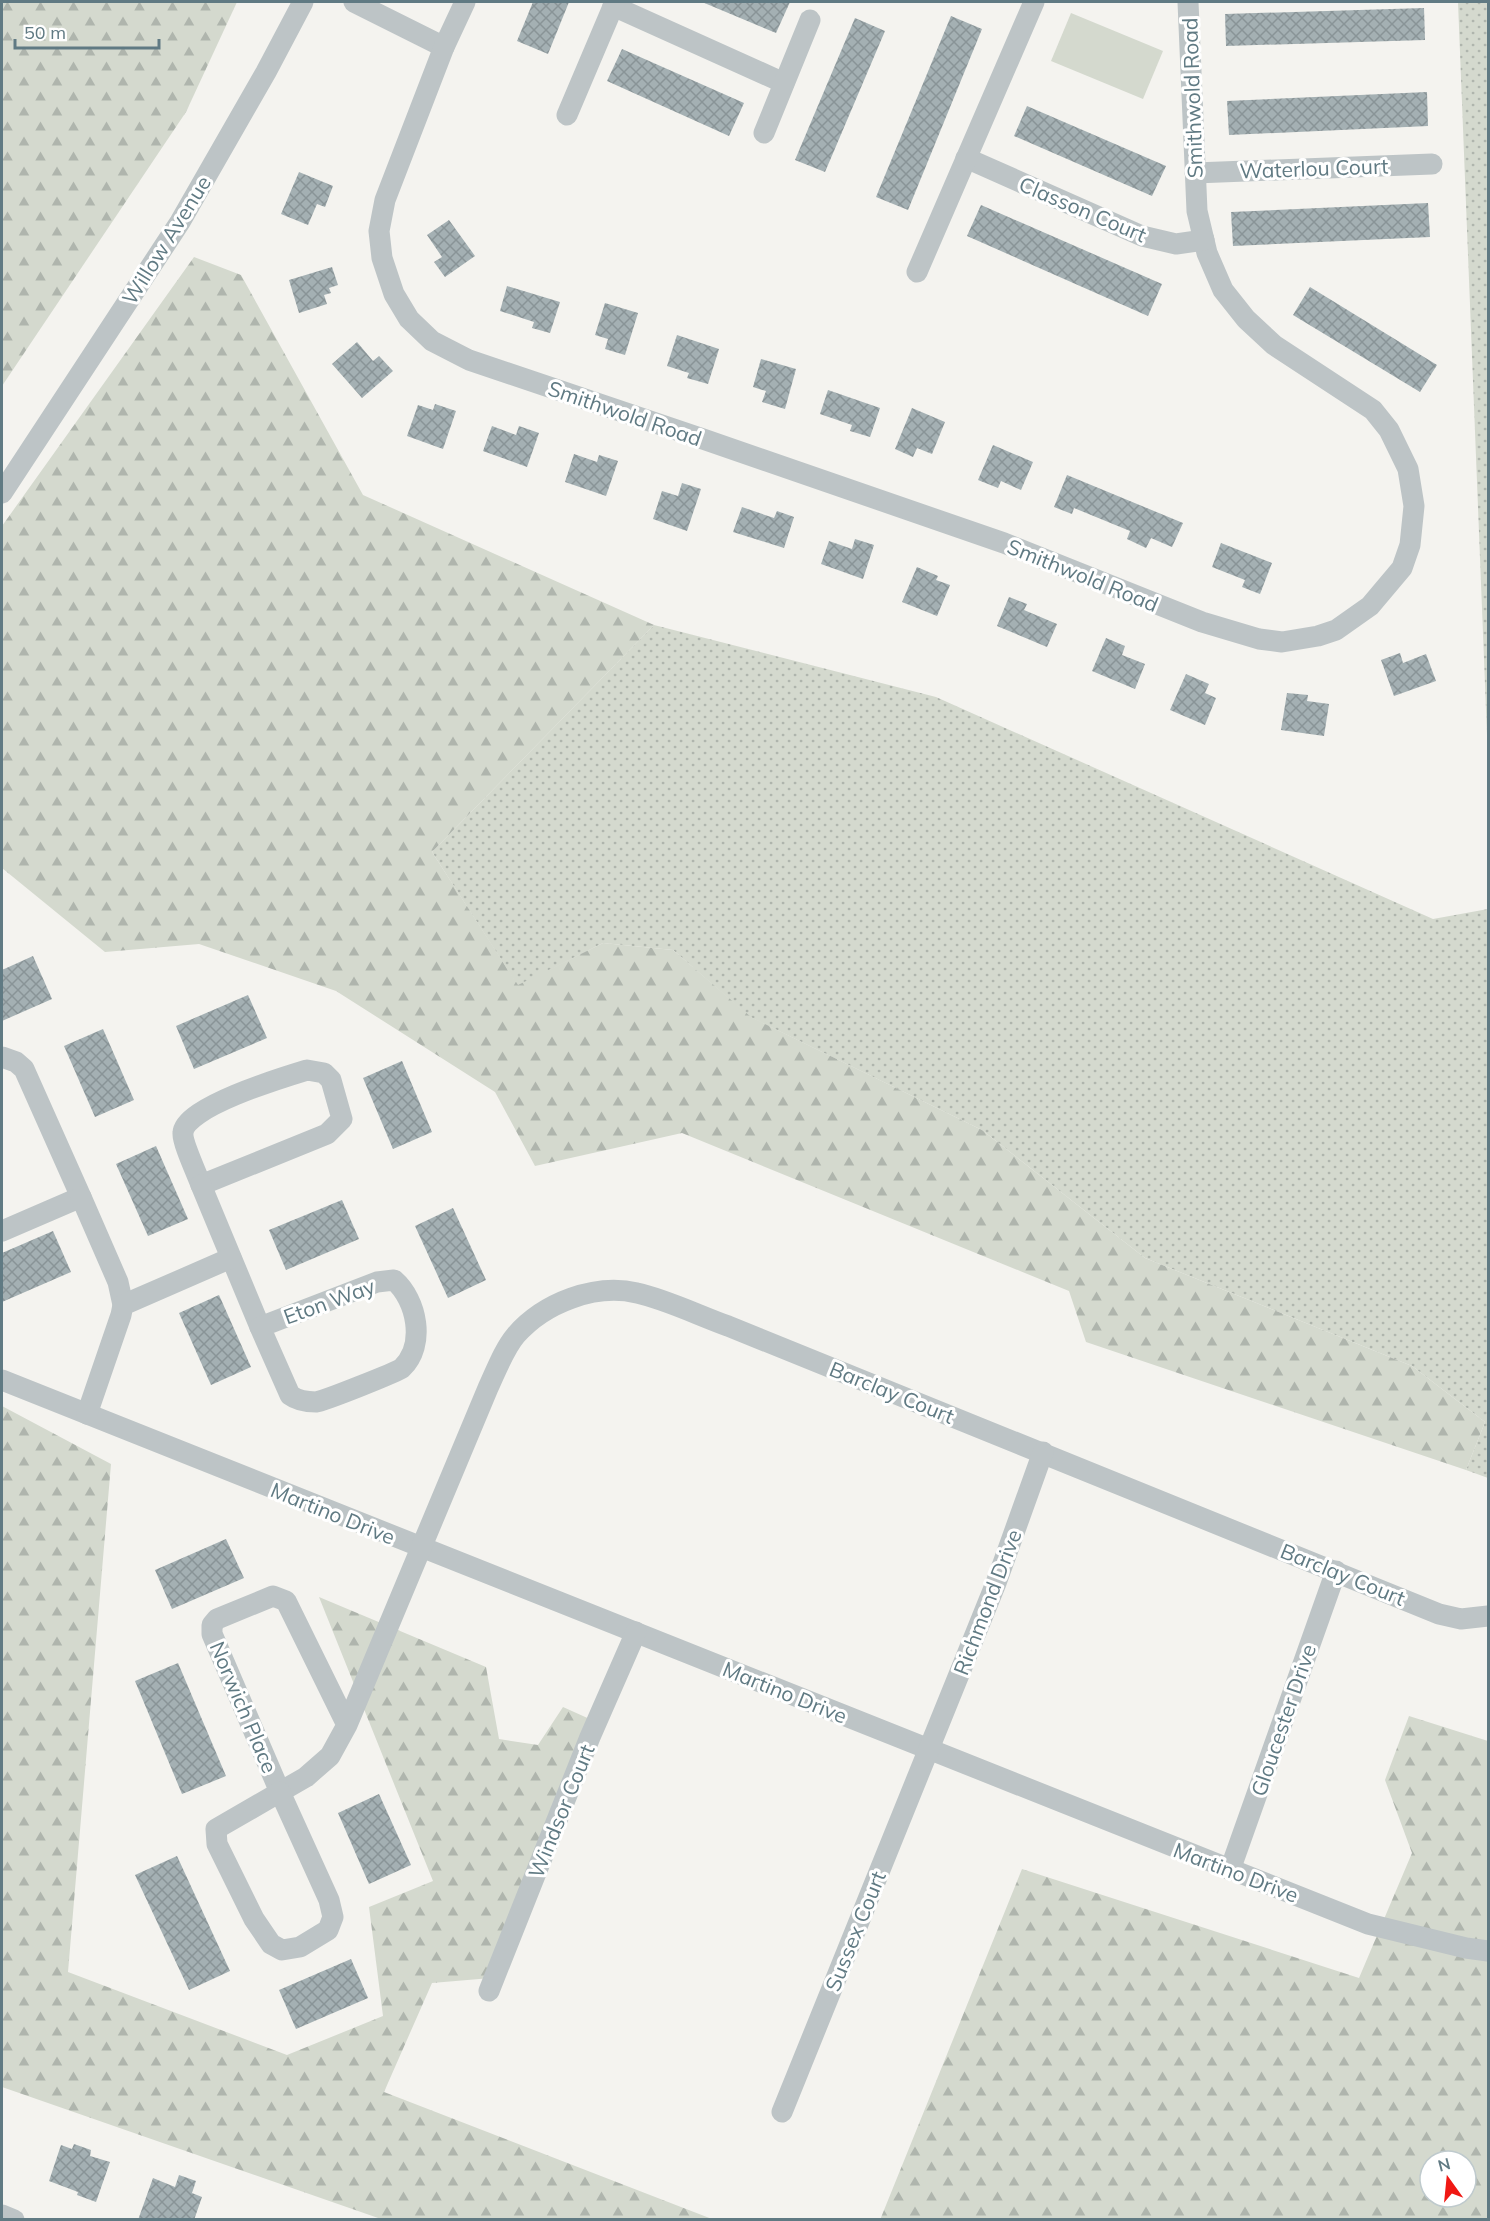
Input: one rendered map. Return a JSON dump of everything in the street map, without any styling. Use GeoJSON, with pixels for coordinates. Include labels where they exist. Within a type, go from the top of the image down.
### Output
{"type":"FeatureCollection","features":[{"type":"Feature","properties":{"kind":"street","name":"Willow Avenue"},"geometry":{"type":"LineString","coordinates":[[2,493],[180,222],[266,72],[303,2]]}},
{"type":"Feature","properties":{"kind":"street"},"geometry":{"type":"LineString","coordinates":[[354,2],[444,48]]}},
{"type":"Feature","properties":{"kind":"street","name":"Smithwold Road"},"geometry":{"type":"LineString","coordinates":[[465,2],[444,48],[384,200],[378,231],[382,258],[394,294],[409,320],[432,341],[470,360],[1004,543],[1202,622],[1259,639],[1282,642],[1318,636],[1336,630],[1370,606],[1402,568],[1410,545],[1414,506],[1408,469],[1389,430],[1373,410],[1274,345],[1245,320],[1223,290],[1204,240],[1197,211],[1188,2]]}},
{"type":"Feature","properties":{"kind":"street"},"geometry":{"type":"LineString","coordinates":[[917,272],[1034,2]]}},
{"type":"Feature","properties":{"kind":"street"},"geometry":{"type":"LineString","coordinates":[[567,115],[614,4],[784,83]]}},
{"type":"Feature","properties":{"kind":"street"},"geometry":{"type":"LineString","coordinates":[[764,133],[810,20]]}},
{"type":"Feature","properties":{"kind":"street","name":"Classon Court"},"geometry":{"type":"LineString","coordinates":[[966,158],[1142,236],[1176,244],[1204,240]]}},
{"type":"Feature","properties":{"kind":"street","name":"Waterlou Court"},"geometry":{"type":"LineString","coordinates":[[1195,173],[1432,164]]}},
{"type":"Feature","properties":{"kind":"street"},"geometry":{"type":"LineString","coordinates":[[2,1057],[16,1062],[24,1069],[118,1282],[123,1305],[121,1315],[87,1414]]}},
{"type":"Feature","properties":{"kind":"street","name":"Eton Way"},"geometry":{"type":"LineString","coordinates":[[201,1185],[327,1134],[342,1119],[331,1080],[324,1073],[307,1070],[277,1079],[201,1110],[185,1124],[182,1134],[201,1185],[231,1258],[260,1327],[290,1395],[298,1401],[318,1402],[402,1369],[414,1349],[417,1337],[416,1323],[403,1288],[394,1280],[377,1282],[260,1327]]}},
{"type":"Feature","properties":{"kind":"street"},"geometry":{"type":"LineString","coordinates":[[2,1231],[81,1197]]}},
{"type":"Feature","properties":{"kind":"street"},"geometry":{"type":"LineString","coordinates":[[123,1305],[231,1258]]}},
{"type":"Feature","properties":{"kind":"street","name":"Barclay Court"},"geometry":{"type":"LineString","coordinates":[[420,1547],[488,1388],[515,1337],[529,1322],[558,1304],[599,1291],[636,1293],[728,1326],[1439,1614],[1461,1619],[1488,1616]]}},
{"type":"Feature","properties":{"kind":"street","name":"Martino Drive"},"geometry":{"type":"LineString","coordinates":[[2,1380],[1368,1924],[1466,1948],[1488,1951]]}},
{"type":"Feature","properties":{"kind":"street","name":"Richmond Drive"},"geometry":{"type":"LineString","coordinates":[[928,1750],[996,1582],[1042,1452]]}},
{"type":"Feature","properties":{"kind":"street","name":"Norwich Place"},"geometry":{"type":"LineString","coordinates":[[347,1725],[286,1601],[273,1596],[217,1618],[212,1625],[212,1634],[280,1792],[329,1900],[333,1917],[328,1930],[300,1947],[282,1950],[271,1944],[254,1919],[217,1844],[216,1829],[280,1792],[306,1777],[330,1756],[347,1725],[371,1670],[420,1547]]}},
{"type":"Feature","properties":{"kind":"street","name":"Gloucester Drive"},"geometry":{"type":"LineString","coordinates":[[1230,1870],[1336,1571]]}},
{"type":"Feature","properties":{"kind":"street","name":"Windsor Court"},"geometry":{"type":"LineString","coordinates":[[489,1991],[590,1737],[636,1632]]}},
{"type":"Feature","properties":{"kind":"street","name":"Sussex Court"},"geometry":{"type":"LineString","coordinates":[[782,2112],[928,1750]]}},
{"type":"Feature","properties":{"kind":"street"},"geometry":{"type":"LineString","coordinates":[[2,2215],[14,2220]]}},
{"type":"Feature","properties":{"kind":"green space"},"geometry":{"type":"Polygon","coordinates":[[[2,2],[237,2],[186,112],[2,386],[2,2]]]}},
{"type":"Feature","properties":{"kind":"green space"},"geometry":{"type":"Polygon","coordinates":[[[1458,2],[1488,2],[1488,760],[1458,2]]]}},
{"type":"Feature","properties":{"kind":"green space"},"geometry":{"type":"Polygon","coordinates":[[[1071,13],[1163,51],[1143,99],[1051,61],[1071,13]]]}},
{"type":"Feature","properties":{"kind":"green space"},"geometry":{"type":"Polygon","coordinates":[[[194,257],[241,275],[363,495],[654,625],[432,852],[518,985],[603,943],[673,950],[751,1017],[982,1130],[1145,1258],[1412,1366],[1485,1422],[1466,1470],[1086,1342],[1069,1291],[682,1133],[535,1166],[495,1092],[336,991],[199,944],[105,952],[2,868],[2,526],[194,257]]]}},
{"type":"Feature","properties":{"kind":"green space"},"geometry":{"type":"Polygon","coordinates":[[[654,625],[936,697],[1433,919],[1488,909],[1488,1478],[1466,1470],[1485,1422],[1412,1366],[1145,1258],[982,1130],[750,1017],[673,950],[603,943],[518,986],[432,852],[654,625]]]}},
{"type":"Feature","properties":{"kind":"green space"},"geometry":{"type":"Polygon","coordinates":[[[2,1406],[111,1464],[68,1972],[287,2055],[383,2016],[369,1907],[433,1881],[319,1597],[486,1667],[499,1739],[538,1745],[563,1707],[603,1725],[503,1977],[432,1983],[384,2092],[712,2219],[381,2219],[2,2087],[2,1406]]]}},
{"type":"Feature","properties":{"kind":"green space"},"geometry":{"type":"Polygon","coordinates":[[[1409,1716],[1488,1741],[1488,2219],[880,2220],[1022,1869],[1359,1978],[1412,1853],[1385,1780],[1409,1716]]]}},
{"type":"Feature","properties":{"kind":"building"},"geometry":{"type":"Polygon","coordinates":[[[533,2],[569,2],[548,54],[517,41],[533,2]]]}},
{"type":"Feature","properties":{"kind":"building"},"geometry":{"type":"Polygon","coordinates":[[[702,2],[790,2],[776,33],[702,2]]]}},
{"type":"Feature","properties":{"kind":"building"},"geometry":{"type":"Polygon","coordinates":[[[1424,8],[1425,40],[1226,46],[1225,14],[1424,8]]]}},
{"type":"Feature","properties":{"kind":"building"},"geometry":{"type":"Polygon","coordinates":[[[951,16],[982,29],[908,210],[876,197],[951,16]]]}},
{"type":"Feature","properties":{"kind":"building"},"geometry":{"type":"Polygon","coordinates":[[[855,18],[885,31],[825,172],[795,160],[855,18]]]}},
{"type":"Feature","properties":{"kind":"building"},"geometry":{"type":"Polygon","coordinates":[[[622,49],[744,103],[729,136],[607,81],[622,49]]]}},
{"type":"Feature","properties":{"kind":"building"},"geometry":{"type":"Polygon","coordinates":[[[1427,92],[1428,126],[1229,135],[1227,101],[1427,92]]]}},
{"type":"Feature","properties":{"kind":"building"},"geometry":{"type":"Polygon","coordinates":[[[1027,106],[1166,166],[1152,196],[1014,136],[1027,106]]]}},
{"type":"Feature","properties":{"kind":"building"},"geometry":{"type":"Polygon","coordinates":[[[299,172],[333,186],[325,207],[317,204],[308,225],[281,214],[299,172]]]}},
{"type":"Feature","properties":{"kind":"building"},"geometry":{"type":"Polygon","coordinates":[[[1428,203],[1430,237],[1233,246],[1231,212],[1428,203]]]}},
{"type":"Feature","properties":{"kind":"building"},"geometry":{"type":"Polygon","coordinates":[[[981,205],[1162,284],[1148,316],[967,236],[981,205]]]}},
{"type":"Feature","properties":{"kind":"building"},"geometry":{"type":"Polygon","coordinates":[[[449,220],[475,256],[445,277],[434,262],[442,257],[427,235],[449,220]]]}},
{"type":"Feature","properties":{"kind":"building"},"geometry":{"type":"Polygon","coordinates":[[[332,267],[338,285],[329,288],[331,293],[324,295],[327,304],[299,313],[289,280],[332,267]]]}},
{"type":"Feature","properties":{"kind":"building"},"geometry":{"type":"Polygon","coordinates":[[[507,286],[560,302],[550,333],[532,328],[534,322],[500,311],[507,286]]]}},
{"type":"Feature","properties":{"kind":"building"},"geometry":{"type":"Polygon","coordinates":[[[1310,287],[1437,365],[1420,392],[1293,315],[1310,287]]]}},
{"type":"Feature","properties":{"kind":"building"},"geometry":{"type":"Polygon","coordinates":[[[605,303],[638,313],[625,355],[605,349],[608,339],[595,335],[605,303]]]}},
{"type":"Feature","properties":{"kind":"building"},"geometry":{"type":"Polygon","coordinates":[[[677,335],[719,349],[708,384],[687,378],[689,373],[667,366],[677,335]]]}},
{"type":"Feature","properties":{"kind":"building"},"geometry":{"type":"Polygon","coordinates":[[[357,342],[373,361],[379,356],[393,371],[362,398],[332,364],[357,342]]]}},
{"type":"Feature","properties":{"kind":"building"},"geometry":{"type":"Polygon","coordinates":[[[761,359],[796,369],[785,409],[762,402],[766,391],[753,387],[761,359]]]}},
{"type":"Feature","properties":{"kind":"building"},"geometry":{"type":"Polygon","coordinates":[[[828,390],[880,408],[870,437],[850,431],[852,425],[820,414],[828,390]]]}},
{"type":"Feature","properties":{"kind":"building"},"geometry":{"type":"Polygon","coordinates":[[[435,404],[456,411],[443,449],[407,436],[418,405],[433,410],[435,404]]]}},
{"type":"Feature","properties":{"kind":"building"},"geometry":{"type":"Polygon","coordinates":[[[912,408],[945,422],[932,454],[917,448],[913,457],[895,449],[912,408]]]}},
{"type":"Feature","properties":{"kind":"building"},"geometry":{"type":"Polygon","coordinates":[[[492,426],[516,435],[519,426],[539,433],[527,467],[483,451],[492,426]]]}},
{"type":"Feature","properties":{"kind":"building"},"geometry":{"type":"Polygon","coordinates":[[[993,445],[1033,462],[1021,490],[1001,481],[998,488],[978,480],[993,445]]]}},
{"type":"Feature","properties":{"kind":"building"},"geometry":{"type":"Polygon","coordinates":[[[574,454],[597,462],[599,455],[618,461],[606,496],[565,482],[574,454]]]}},
{"type":"Feature","properties":{"kind":"building"},"geometry":{"type":"Polygon","coordinates":[[[1067,475],[1183,523],[1172,547],[1151,538],[1146,548],[1127,539],[1130,531],[1074,508],[1072,514],[1054,507],[1067,475]]]}},
{"type":"Feature","properties":{"kind":"building"},"geometry":{"type":"Polygon","coordinates":[[[682,483],[701,489],[687,531],[653,519],[662,491],[678,496],[682,483]]]}},
{"type":"Feature","properties":{"kind":"building"},"geometry":{"type":"Polygon","coordinates":[[[742,507],[774,518],[777,511],[794,517],[784,548],[733,532],[742,507]]]}},
{"type":"Feature","properties":{"kind":"building"},"geometry":{"type":"Polygon","coordinates":[[[855,539],[874,545],[863,579],[821,564],[829,541],[852,549],[855,539]]]}},
{"type":"Feature","properties":{"kind":"building"},"geometry":{"type":"Polygon","coordinates":[[[1221,543],[1272,563],[1260,594],[1242,587],[1245,580],[1212,567],[1221,543]]]}},
{"type":"Feature","properties":{"kind":"building"},"geometry":{"type":"Polygon","coordinates":[[[917,567],[938,576],[936,580],[950,585],[937,616],[902,602],[917,567]]]}},
{"type":"Feature","properties":{"kind":"building"},"geometry":{"type":"Polygon","coordinates":[[[1009,597],[1027,604],[1024,610],[1057,624],[1047,647],[997,626],[1009,597]]]}},
{"type":"Feature","properties":{"kind":"building"},"geometry":{"type":"Polygon","coordinates":[[[1106,638],[1125,646],[1122,655],[1145,664],[1135,689],[1092,671],[1106,638]]]}},
{"type":"Feature","properties":{"kind":"building"},"geometry":{"type":"Polygon","coordinates":[[[1400,653],[1403,663],[1426,654],[1436,681],[1394,696],[1381,660],[1400,653]]]}},
{"type":"Feature","properties":{"kind":"building"},"geometry":{"type":"Polygon","coordinates":[[[1186,674],[1209,684],[1205,693],[1216,698],[1205,725],[1170,710],[1186,674]]]}},
{"type":"Feature","properties":{"kind":"building"},"geometry":{"type":"Polygon","coordinates":[[[1287,693],[1308,695],[1307,701],[1329,704],[1324,736],[1281,730],[1287,693]]]}},
{"type":"Feature","properties":{"kind":"building"},"geometry":{"type":"Polygon","coordinates":[[[33,956],[52,999],[2,1021],[2,970],[33,956]]]}},
{"type":"Feature","properties":{"kind":"building"},"geometry":{"type":"Polygon","coordinates":[[[248,995],[267,1038],[194,1069],[176,1026],[248,995]]]}},
{"type":"Feature","properties":{"kind":"building"},"geometry":{"type":"Polygon","coordinates":[[[103,1029],[134,1100],[95,1117],[64,1046],[103,1029]]]}},
{"type":"Feature","properties":{"kind":"building"},"geometry":{"type":"Polygon","coordinates":[[[402,1061],[432,1132],[393,1149],[363,1078],[402,1061]]]}},
{"type":"Feature","properties":{"kind":"building"},"geometry":{"type":"Polygon","coordinates":[[[156,1146],[188,1219],[148,1236],[116,1164],[156,1146]]]}},
{"type":"Feature","properties":{"kind":"building"},"geometry":{"type":"Polygon","coordinates":[[[342,1200],[359,1239],[286,1270],[269,1230],[342,1200]]]}},
{"type":"Feature","properties":{"kind":"building"},"geometry":{"type":"Polygon","coordinates":[[[453,1208],[486,1280],[448,1298],[415,1226],[453,1208]]]}},
{"type":"Feature","properties":{"kind":"building"},"geometry":{"type":"Polygon","coordinates":[[[53,1231],[71,1272],[2,1302],[2,1253],[53,1231]]]}},
{"type":"Feature","properties":{"kind":"building"},"geometry":{"type":"Polygon","coordinates":[[[219,1295],[251,1367],[211,1385],[179,1313],[219,1295]]]}},
{"type":"Feature","properties":{"kind":"building"},"geometry":{"type":"Polygon","coordinates":[[[226,1539],[244,1578],[172,1609],[155,1570],[226,1539]]]}},
{"type":"Feature","properties":{"kind":"building"},"geometry":{"type":"Polygon","coordinates":[[[178,1663],[226,1776],[182,1794],[135,1681],[178,1663]]]}},
{"type":"Feature","properties":{"kind":"building"},"geometry":{"type":"Polygon","coordinates":[[[379,1794],[411,1865],[369,1884],[338,1813],[379,1794]]]}},
{"type":"Feature","properties":{"kind":"building"},"geometry":{"type":"Polygon","coordinates":[[[177,1856],[230,1971],[189,1990],[135,1875],[177,1856]]]}},
{"type":"Feature","properties":{"kind":"building"},"geometry":{"type":"Polygon","coordinates":[[[351,1959],[368,1998],[296,2029],[279,1990],[351,1959]]]}},
{"type":"Feature","properties":{"kind":"building"},"geometry":{"type":"Polygon","coordinates":[[[74,2144],[91,2150],[90,2156],[110,2162],[96,2202],[49,2181],[61,2145],[72,2149],[74,2144]]]}},
{"type":"Feature","properties":{"kind":"building"},"geometry":{"type":"Polygon","coordinates":[[[179,2175],[196,2181],[192,2193],[202,2197],[194,2220],[138,2220],[153,2178],[175,2187],[179,2175]]]}}]}
